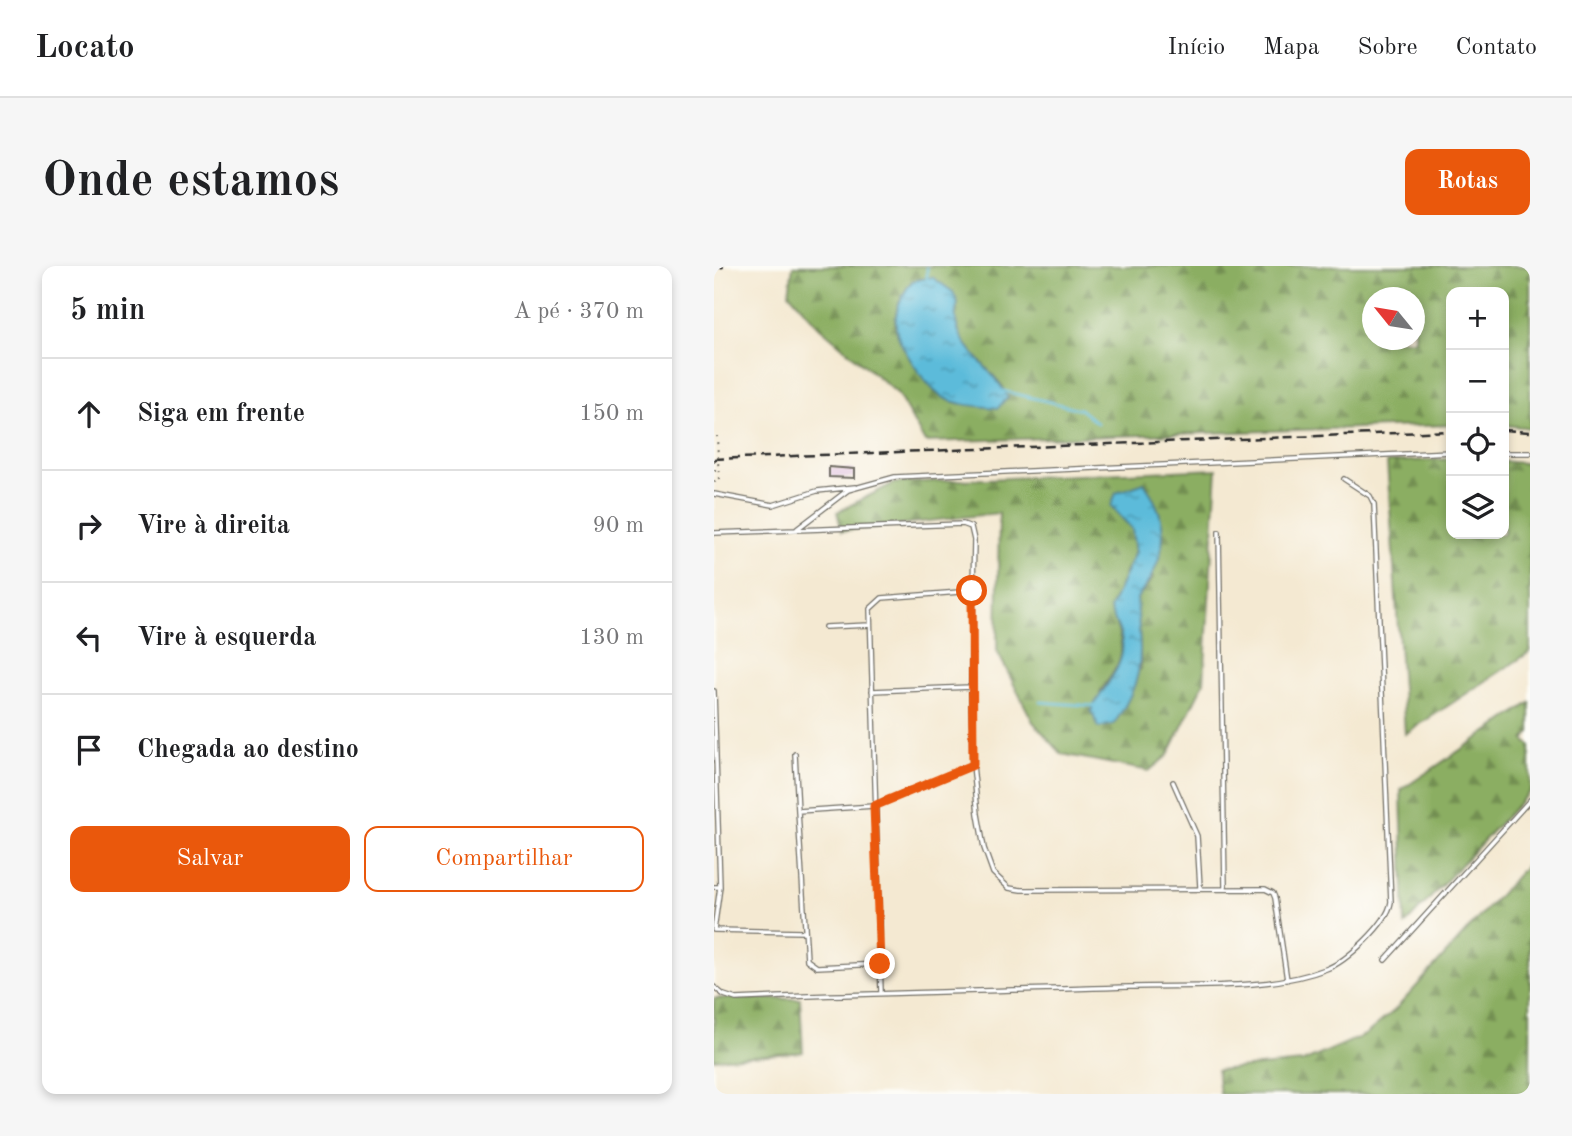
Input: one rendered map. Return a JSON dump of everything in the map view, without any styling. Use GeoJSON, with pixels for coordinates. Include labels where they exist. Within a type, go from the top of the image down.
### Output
{"type":"FeatureCollection","features":[{"type":"Feature","properties":{"kind":"lane"},"geometry":{"type":"LineString","coordinates":[[714,494],[773,505],[817,491],[908,476],[1446,452]]}},
{"type":"Feature","properties":{"kind":"lane"},"geometry":{"type":"LineString","coordinates":[[1509,453],[1530,453]]}},
{"type":"Feature","properties":{"kind":"lane"},"geometry":{"type":"LineString","coordinates":[[714,988],[736,999],[1287,980],[1328,969],[1344,957],[1384,921],[1391,902],[1374,504],[1370,496],[1344,479]]}},
{"type":"Feature","properties":{"kind":"lane"},"geometry":{"type":"LineString","coordinates":[[796,530],[836,497],[857,486]]}},
{"type":"Feature","properties":{"kind":"lane"},"geometry":{"type":"LineString","coordinates":[[714,533],[963,524],[971,527],[973,765],[986,855],[993,873],[1009,888],[1033,890],[1200,887],[1265,889],[1273,893],[1287,980]]}},
{"type":"Feature","properties":{"kind":"lane"},"geometry":{"type":"LineString","coordinates":[[1219,532],[1225,887]]}},
{"type":"Feature","properties":{"kind":"lane"},"geometry":{"type":"LineString","coordinates":[[881,992],[870,609],[882,598],[972,591]]}},
{"type":"Feature","properties":{"kind":"lane"},"geometry":{"type":"LineString","coordinates":[[824,627],[870,625]]}},
{"type":"Feature","properties":{"kind":"lane"},"geometry":{"type":"LineString","coordinates":[[872,691],[971,687]]}},
{"type":"Feature","properties":{"kind":"lane"},"geometry":{"type":"LineString","coordinates":[[714,691],[717,887],[714,930],[803,932]]}},
{"type":"Feature","properties":{"kind":"lane"},"geometry":{"type":"LineString","coordinates":[[795,754],[805,956],[812,965],[880,964]]}},
{"type":"Feature","properties":{"kind":"lane"},"geometry":{"type":"LineString","coordinates":[[798,811],[874,806],[973,765]]}},
{"type":"Feature","properties":{"kind":"lane"},"geometry":{"type":"LineString","coordinates":[[1173,782],[1197,836],[1200,887]]}},
{"type":"Feature","properties":{"kind":"lane"},"geometry":{"type":"LineString","coordinates":[[1385,960],[1530,800]]}},
{"type":"Feature","properties":{"kind":"path"},"geometry":{"type":"LineString","coordinates":[[714,482],[719,481],[717,436]]}},
{"type":"Feature","properties":{"kind":"path"},"geometry":{"type":"LineString","coordinates":[[714,470],[719,470]]}},
{"type":"Feature","properties":{"kind":"green space"},"geometry":{"type":"Polygon","coordinates":[[[793,266],[1530,266],[1530,428],[1509,426],[1509,287],[1446,287],[1446,425],[925,442],[897,393],[819,327],[789,293],[793,266]],[[912,281],[897,309],[895,321],[898,336],[915,366],[942,397],[1003,387],[962,338],[955,315],[958,303],[912,281]]]}},
{"type":"Feature","properties":{"kind":"green space"},"geometry":{"type":"Polygon","coordinates":[[[1446,459],[1446,539],[1509,539],[1509,462],[1530,464],[1530,652],[1405,734],[1387,462],[1446,459]]]}},
{"type":"Feature","properties":{"kind":"green space"},"geometry":{"type":"Polygon","coordinates":[[[1217,469],[1204,682],[1168,755],[1149,771],[1062,754],[1033,722],[997,651],[999,513],[842,531],[837,512],[894,483],[1217,469]],[[1132,529],[1135,552],[1110,609],[1119,635],[1121,653],[1119,662],[1099,693],[1141,669],[1137,598],[1153,578],[1132,529]]]}},
{"type":"Feature","properties":{"kind":"green space"},"geometry":{"type":"Polygon","coordinates":[[[1530,703],[1530,732],[1524,740],[1530,745],[1530,791],[1405,925],[1401,790],[1530,703]]]}},
{"type":"Feature","properties":{"kind":"green space"},"geometry":{"type":"Polygon","coordinates":[[[1530,861],[1530,1094],[1220,1094],[1217,1070],[1303,1062],[1365,1035],[1395,1010],[1530,861]]]}},
{"type":"Feature","properties":{"kind":"green space"},"geometry":{"type":"Polygon","coordinates":[[[714,998],[800,999],[803,1052],[714,1059],[714,998]]]}},
{"type":"Feature","properties":{"kind":"water"},"geometry":{"type":"Polygon","coordinates":[[[932,277],[953,292],[958,303],[958,329],[964,341],[1008,397],[998,408],[963,404],[944,398],[922,377],[902,345],[896,327],[896,314],[900,303],[912,281],[932,277]]]}},
{"type":"Feature","properties":{"kind":"water"},"geometry":{"type":"Polygon","coordinates":[[[1144,483],[1159,512],[1163,541],[1155,570],[1137,598],[1140,650],[1137,677],[1114,724],[1099,728],[1091,711],[1117,669],[1122,651],[1121,637],[1110,609],[1135,552],[1132,529],[1111,506],[1116,493],[1144,483]]]}},
{"type":"Feature","properties":{"kind":"building"},"geometry":{"type":"Polygon","coordinates":[[[829,467],[854,469],[854,478],[829,477],[829,467]]]}},
{"type":"Feature","properties":{"kind":"waterway"},"geometry":{"type":"LineString","coordinates":[[927,268],[927,278]]}},
{"type":"Feature","properties":{"kind":"waterway"},"geometry":{"type":"LineString","coordinates":[[1003,391],[1080,409],[1097,423]]}},
{"type":"Feature","properties":{"kind":"waterway"},"geometry":{"type":"LineString","coordinates":[[1040,702],[1096,706]]}},
{"type":"Feature","properties":{"kind":"railway"},"geometry":{"type":"LineString","coordinates":[[714,269],[727,266]]}},
{"type":"Feature","properties":{"kind":"railway"},"geometry":{"type":"LineString","coordinates":[[1509,430],[1530,432]]}},
{"type":"Feature","properties":{"kind":"railway"},"geometry":{"type":"LineString","coordinates":[[714,459],[1446,431]]}},
{"type":"Feature","properties":{"kind":"route"},"geometry":{"type":"LineString","coordinates":[[880,964],[874,806],[973,765],[972,591]]}}]}
